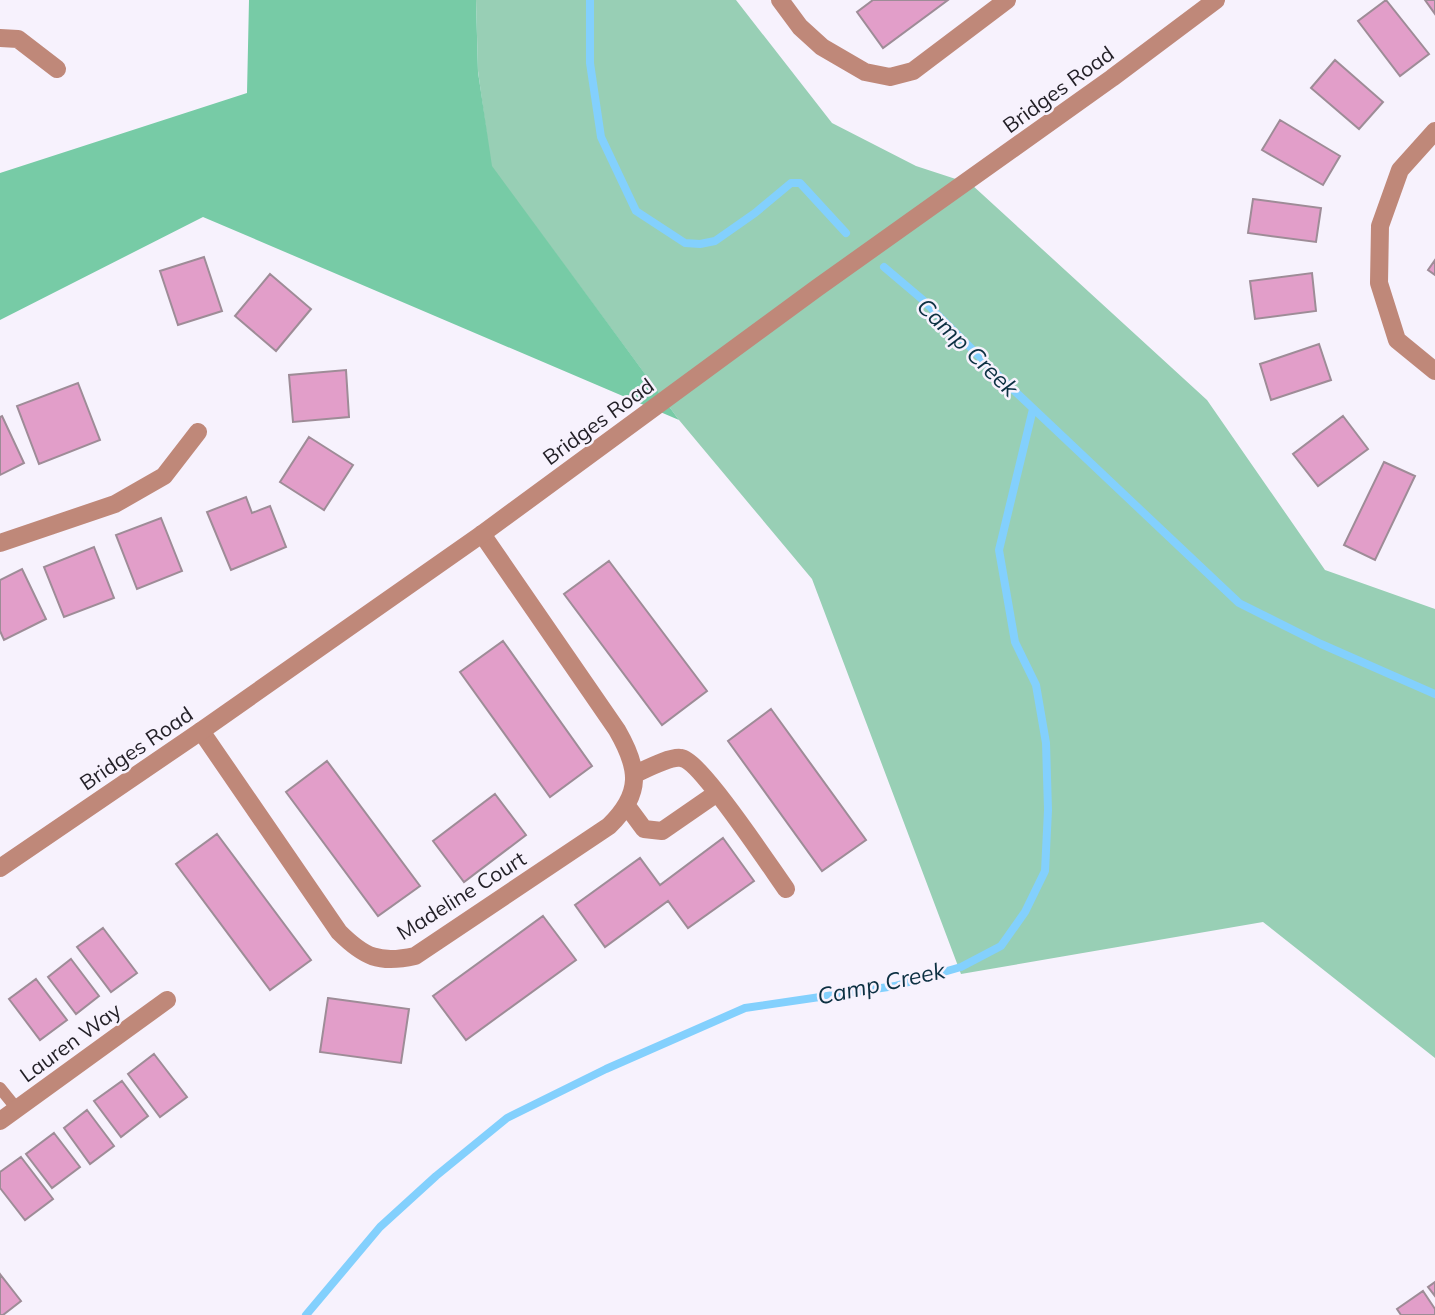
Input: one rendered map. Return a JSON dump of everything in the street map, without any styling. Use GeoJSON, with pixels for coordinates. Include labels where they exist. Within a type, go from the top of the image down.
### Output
{"type":"FeatureCollection","features":[{"type":"Feature","properties":{"kind":"street"},"geometry":{"type":"LineString","coordinates":[[780,0],[800,27],[822,47],[865,72],[890,77],[914,71],[1007,0]]}},
{"type":"Feature","properties":{"kind":"street","name":"Bridges Road"},"geometry":{"type":"LineString","coordinates":[[0,868],[482,534],[1216,0]]}},
{"type":"Feature","properties":{"kind":"street"},"geometry":{"type":"LineString","coordinates":[[0,38],[18,38],[57,69]]}},
{"type":"Feature","properties":{"kind":"street"},"geometry":{"type":"LineString","coordinates":[[1435,131],[1400,170],[1380,226],[1379,272],[1379,283],[1397,340],[1435,371]]}},
{"type":"Feature","properties":{"kind":"street"},"geometry":{"type":"LineString","coordinates":[[0,543],[116,504],[164,476],[198,432]]}},
{"type":"Feature","properties":{"kind":"street"},"geometry":{"type":"LineString","coordinates":[[482,534],[617,730],[630,752],[635,774],[679,757],[689,760],[717,793],[786,889]]}},
{"type":"Feature","properties":{"kind":"street","name":"Madeline Court"},"geometry":{"type":"LineString","coordinates":[[201,731],[339,932],[356,948],[373,958],[395,961],[415,956],[609,826],[626,806],[634,787],[635,774]]}},
{"type":"Feature","properties":{"kind":"street"},"geometry":{"type":"LineString","coordinates":[[626,806],[644,829],[651,832],[662,831],[717,793]]}},
{"type":"Feature","properties":{"kind":"street","name":"Lauren Way"},"geometry":{"type":"LineString","coordinates":[[0,1121],[167,1000]]}},
{"type":"Feature","properties":{"kind":"lane"},"geometry":{"type":"LineString","coordinates":[[0,1088],[17,1109]]}},
{"type":"Feature","properties":{"kind":"green space"},"geometry":{"type":"Polygon","coordinates":[[[249,0],[476,0],[478,72],[492,166],[679,420],[203,217],[0,320],[0,173],[247,93],[249,0]]]}},
{"type":"Feature","properties":{"kind":"green space"},"geometry":{"type":"Polygon","coordinates":[[[476,0],[736,0],[832,123],[916,166],[971,184],[1207,400],[1325,570],[1435,609],[1435,1058],[1263,922],[961,974],[812,579],[679,420],[491,166],[478,71],[476,0]]]}},
{"type":"Feature","properties":{"kind":"building"},"geometry":{"type":"Polygon","coordinates":[[[873,0],[948,0],[883,48],[857,12],[873,0]]]}},
{"type":"Feature","properties":{"kind":"building"},"geometry":{"type":"Polygon","coordinates":[[[1386,0],[1429,54],[1400,76],[1358,21],[1386,0]]]}},
{"type":"Feature","properties":{"kind":"building"},"geometry":{"type":"Polygon","coordinates":[[[1425,0],[1435,0],[1435,14],[1425,0]]]}},
{"type":"Feature","properties":{"kind":"building"},"geometry":{"type":"Polygon","coordinates":[[[1335,60],[1383,102],[1359,129],[1311,88],[1335,60]]]}},
{"type":"Feature","properties":{"kind":"building"},"geometry":{"type":"Polygon","coordinates":[[[1280,120],[1340,156],[1323,185],[1262,150],[1280,120]]]}},
{"type":"Feature","properties":{"kind":"building"},"geometry":{"type":"Polygon","coordinates":[[[1253,199],[1321,208],[1316,242],[1248,233],[1253,199]]]}},
{"type":"Feature","properties":{"kind":"building"},"geometry":{"type":"Polygon","coordinates":[[[204,257],[222,311],[178,325],[160,271],[204,257]]]}},
{"type":"Feature","properties":{"kind":"building"},"geometry":{"type":"Polygon","coordinates":[[[1435,260],[1435,275],[1428,270],[1435,260]]]}},
{"type":"Feature","properties":{"kind":"building"},"geometry":{"type":"Polygon","coordinates":[[[1312,273],[1316,311],[1255,319],[1250,281],[1312,273]]]}},
{"type":"Feature","properties":{"kind":"building"},"geometry":{"type":"Polygon","coordinates":[[[270,274],[311,309],[276,351],[235,316],[270,274]]]}},
{"type":"Feature","properties":{"kind":"building"},"geometry":{"type":"Polygon","coordinates":[[[1319,344],[1331,380],[1271,400],[1260,364],[1319,344]]]}},
{"type":"Feature","properties":{"kind":"building"},"geometry":{"type":"Polygon","coordinates":[[[346,370],[349,417],[293,422],[289,375],[346,370]]]}},
{"type":"Feature","properties":{"kind":"building"},"geometry":{"type":"Polygon","coordinates":[[[78,383],[100,440],[39,464],[17,406],[78,383]]]}},
{"type":"Feature","properties":{"kind":"building"},"geometry":{"type":"Polygon","coordinates":[[[2,416],[24,463],[0,475],[0,417],[2,416]]]}},
{"type":"Feature","properties":{"kind":"building"},"geometry":{"type":"Polygon","coordinates":[[[1343,416],[1368,449],[1318,486],[1293,454],[1343,416]]]}},
{"type":"Feature","properties":{"kind":"building"},"geometry":{"type":"Polygon","coordinates":[[[309,437],[353,465],[324,510],[280,482],[309,437]]]}},
{"type":"Feature","properties":{"kind":"building"},"geometry":{"type":"Polygon","coordinates":[[[1384,462],[1415,476],[1375,560],[1344,545],[1384,462]]]}},
{"type":"Feature","properties":{"kind":"building"},"geometry":{"type":"Polygon","coordinates":[[[246,497],[252,513],[270,506],[286,547],[231,570],[207,512],[246,497]]]}},
{"type":"Feature","properties":{"kind":"building"},"geometry":{"type":"Polygon","coordinates":[[[161,518],[182,571],[137,589],[116,535],[161,518]]]}},
{"type":"Feature","properties":{"kind":"building"},"geometry":{"type":"Polygon","coordinates":[[[94,547],[114,598],[64,617],[44,567],[94,547]]]}},
{"type":"Feature","properties":{"kind":"building"},"geometry":{"type":"Polygon","coordinates":[[[609,561],[707,691],[662,725],[564,594],[609,561]]]}},
{"type":"Feature","properties":{"kind":"building"},"geometry":{"type":"Polygon","coordinates":[[[22,569],[46,619],[4,640],[0,631],[0,580],[22,569]]]}},
{"type":"Feature","properties":{"kind":"building"},"geometry":{"type":"Polygon","coordinates":[[[503,641],[592,766],[550,797],[460,672],[503,641]]]}},
{"type":"Feature","properties":{"kind":"building"},"geometry":{"type":"Polygon","coordinates":[[[771,709],[866,840],[822,871],[728,741],[771,709]]]}},
{"type":"Feature","properties":{"kind":"building"},"geometry":{"type":"Polygon","coordinates":[[[327,761],[420,886],[378,916],[286,792],[327,761]]]}},
{"type":"Feature","properties":{"kind":"building"},"geometry":{"type":"Polygon","coordinates":[[[495,794],[526,835],[464,882],[433,841],[495,794]]]}},
{"type":"Feature","properties":{"kind":"building"},"geometry":{"type":"Polygon","coordinates":[[[217,834],[311,960],[270,990],[176,864],[217,834]]]}},
{"type":"Feature","properties":{"kind":"building"},"geometry":{"type":"Polygon","coordinates":[[[723,838],[754,881],[688,928],[668,901],[605,947],[575,905],[640,858],[660,885],[723,838]]]}},
{"type":"Feature","properties":{"kind":"building"},"geometry":{"type":"Polygon","coordinates":[[[543,916],[576,960],[466,1040],[433,996],[543,916]]]}},
{"type":"Feature","properties":{"kind":"building"},"geometry":{"type":"Polygon","coordinates":[[[103,928],[137,973],[111,992],[77,947],[103,928]]]}},
{"type":"Feature","properties":{"kind":"building"},"geometry":{"type":"Polygon","coordinates":[[[71,959],[99,996],[76,1014],[48,977],[71,959]]]}},
{"type":"Feature","properties":{"kind":"building"},"geometry":{"type":"Polygon","coordinates":[[[36,979],[67,1020],[40,1040],[9,999],[36,979]]]}},
{"type":"Feature","properties":{"kind":"building"},"geometry":{"type":"Polygon","coordinates":[[[328,998],[409,1009],[401,1063],[320,1052],[328,998]]]}},
{"type":"Feature","properties":{"kind":"building"},"geometry":{"type":"Polygon","coordinates":[[[154,1054],[187,1097],[160,1117],[128,1074],[154,1054]]]}},
{"type":"Feature","properties":{"kind":"building"},"geometry":{"type":"Polygon","coordinates":[[[122,1081],[148,1116],[121,1137],[94,1101],[122,1081]]]}},
{"type":"Feature","properties":{"kind":"building"},"geometry":{"type":"Polygon","coordinates":[[[87,1110],[114,1146],[90,1164],[64,1128],[87,1110]]]}},
{"type":"Feature","properties":{"kind":"building"},"geometry":{"type":"Polygon","coordinates":[[[54,1133],[80,1167],[52,1188],[26,1154],[54,1133]]]}},
{"type":"Feature","properties":{"kind":"building"},"geometry":{"type":"Polygon","coordinates":[[[21,1157],[53,1199],[25,1220],[0,1188],[0,1172],[21,1157]]]}},
{"type":"Feature","properties":{"kind":"building"},"geometry":{"type":"Polygon","coordinates":[[[0,1274],[21,1301],[3,1315],[0,1315],[0,1274]]]}},
{"type":"Feature","properties":{"kind":"building"},"geometry":{"type":"Polygon","coordinates":[[[1435,1282],[1435,1296],[1428,1287],[1435,1282]]]}},
{"type":"Feature","properties":{"kind":"building"},"geometry":{"type":"Polygon","coordinates":[[[1423,1291],[1435,1309],[1435,1315],[1401,1315],[1397,1309],[1423,1291]]]}},
{"type":"Feature","properties":{"kind":"waterway","name":"Camp Creek"},"geometry":{"type":"LineString","coordinates":[[590,0],[590,63],[601,137],[636,211],[685,243],[700,244],[715,241],[791,183],[800,183],[846,233]]}},
{"type":"Feature","properties":{"kind":"waterway"},"geometry":{"type":"LineString","coordinates":[[884,267],[923,300],[1004,381],[1239,603],[1321,644],[1435,694]]}},
{"type":"Feature","properties":{"kind":"waterway","name":"Camp Creek"},"geometry":{"type":"LineString","coordinates":[[306,1315],[380,1227],[436,1176],[507,1118],[606,1069],[745,1008],[895,986],[961,967],[1001,946],[1025,912],[1045,871],[1048,810],[1046,743],[1036,685],[1015,642],[999,550],[1033,409]]}}]}
